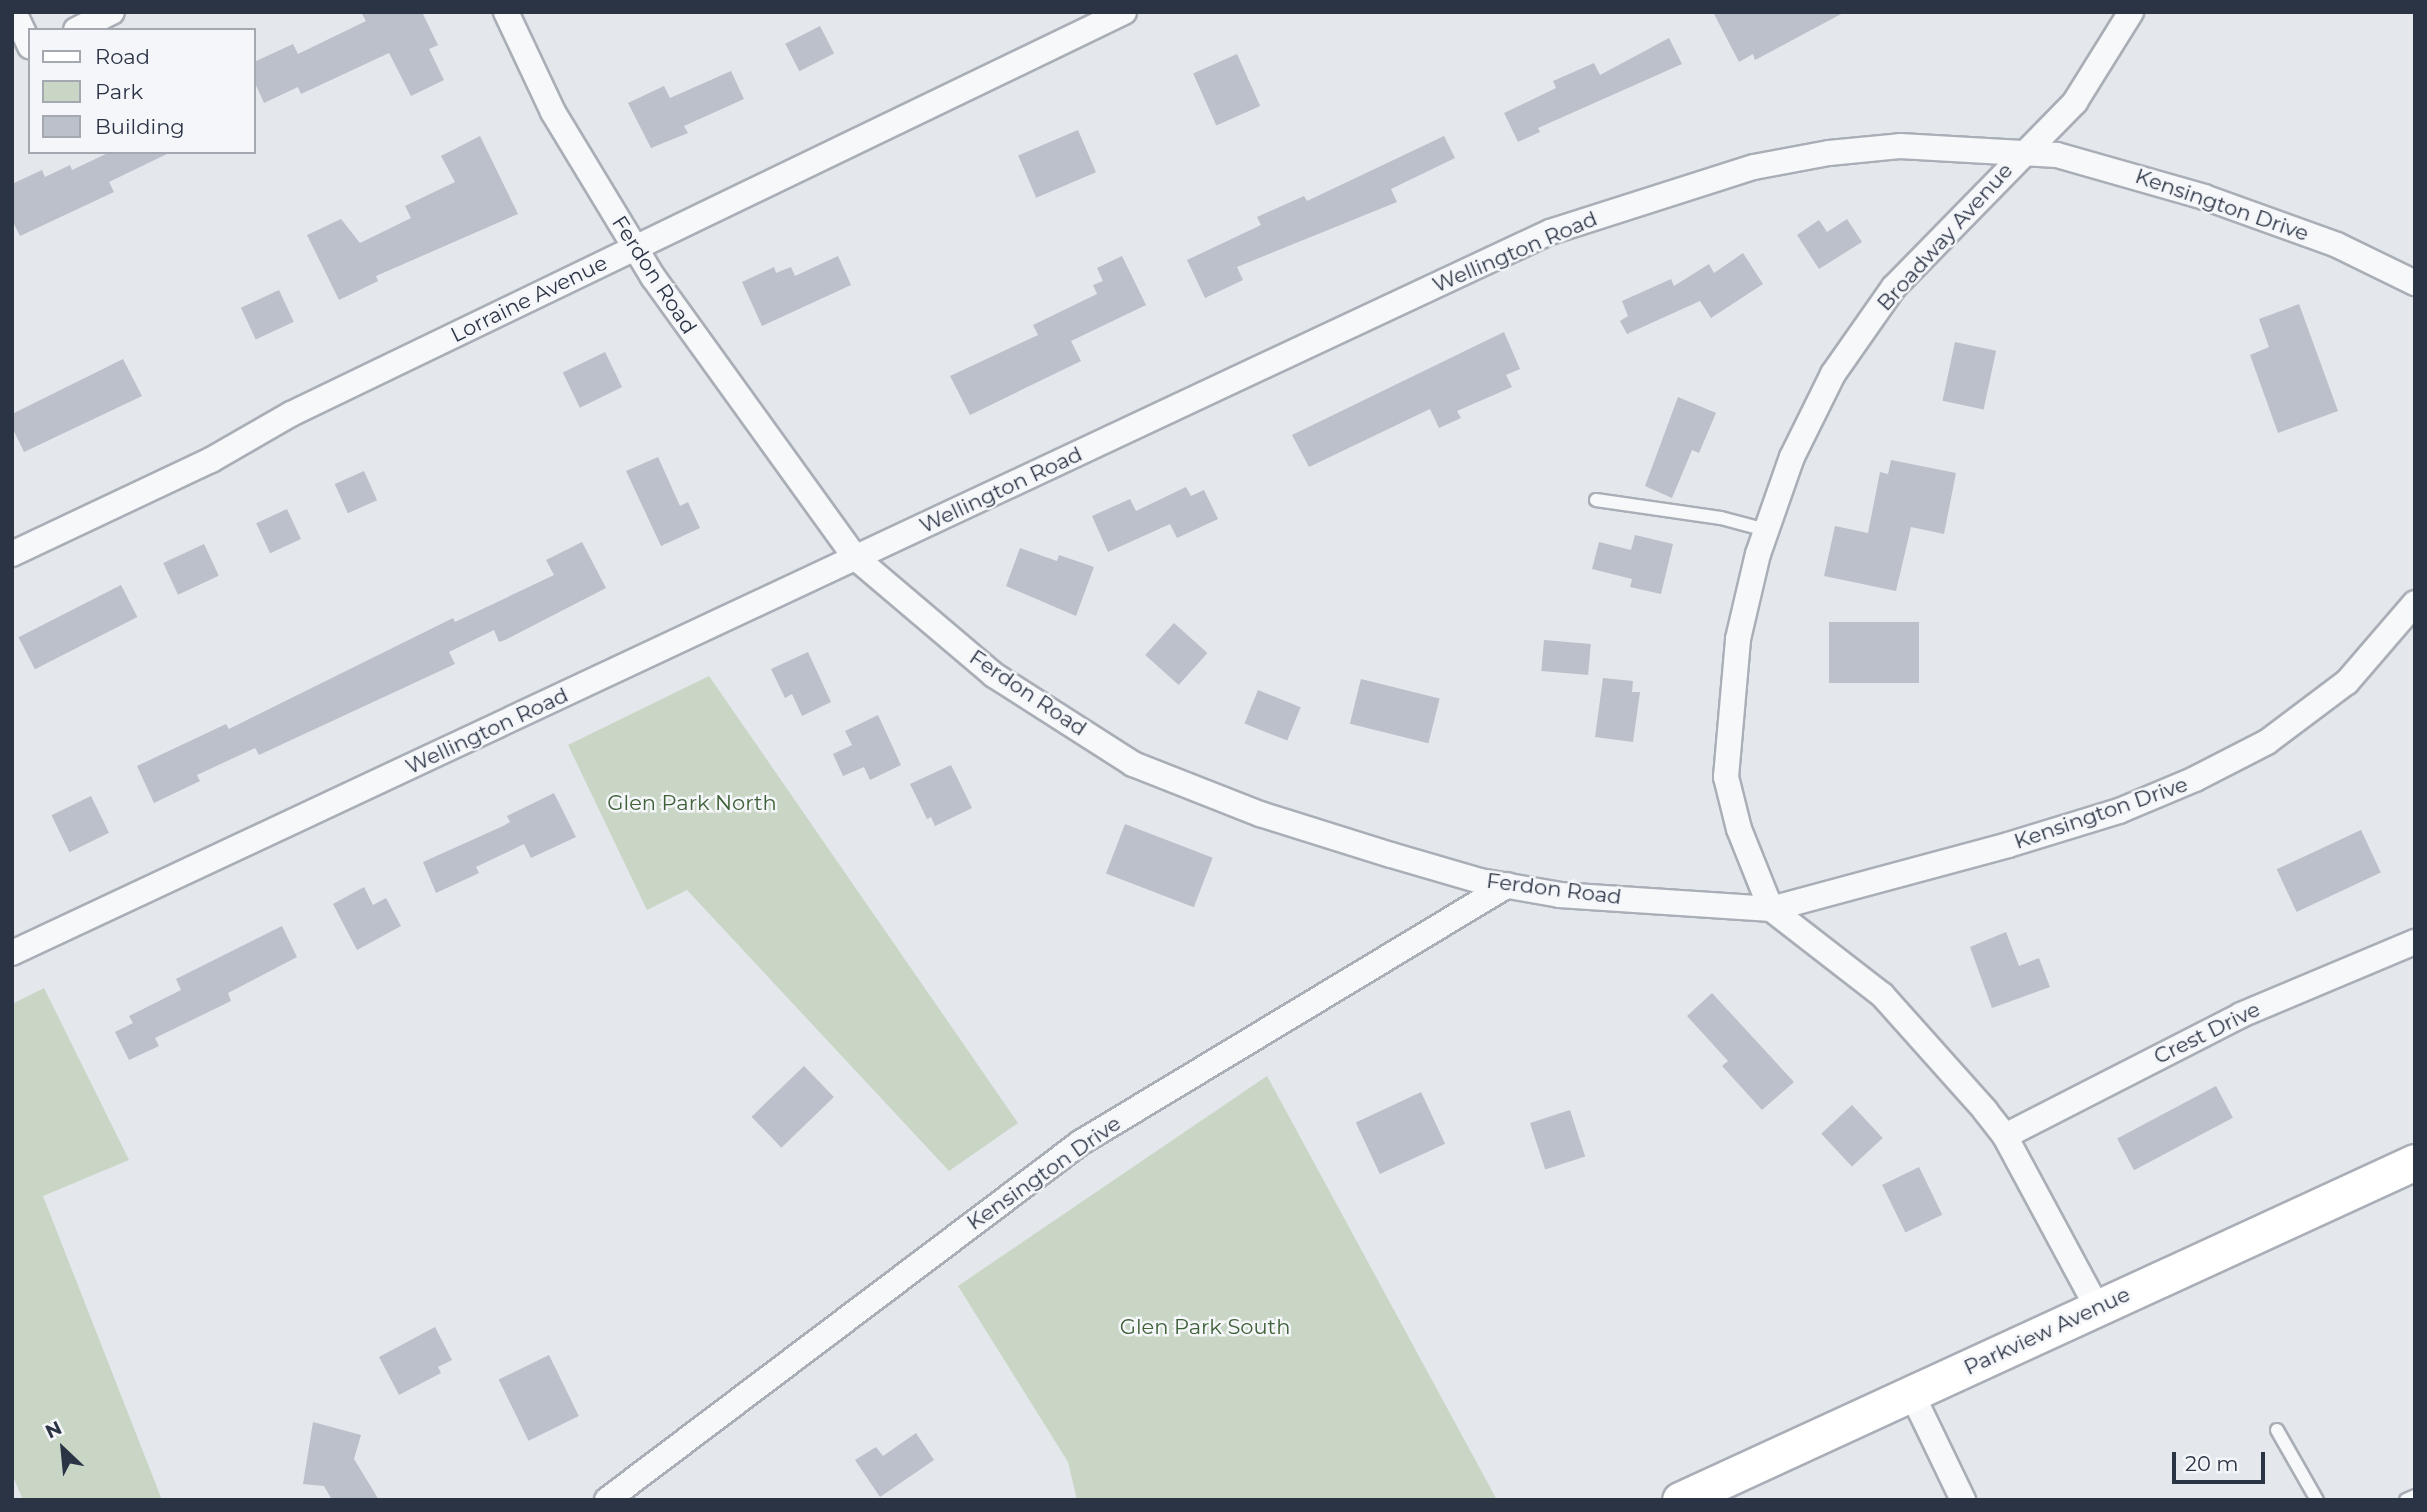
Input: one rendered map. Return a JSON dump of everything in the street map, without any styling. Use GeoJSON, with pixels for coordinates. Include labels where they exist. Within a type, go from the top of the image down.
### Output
{"type":"FeatureCollection","features":[{"type":"Feature","properties":{"kind":"street"},"geometry":{"type":"LineString","coordinates":[[14,12],[28,44]]}},
{"type":"Feature","properties":{"kind":"street"},"geometry":{"type":"LineString","coordinates":[[80,28],[112,12]]}},
{"type":"Feature","properties":{"kind":"street","name":"Ferdon Road"},"geometry":{"type":"LineString","coordinates":[[506,12],[553,112],[635,248],[731,391],[856,558],[994,675],[1133,764],[1260,814],[1391,855],[1507,885],[1560,895],[1771,909]]}},
{"type":"Feature","properties":{"kind":"street","name":"Lorraine Avenue"},"geometry":{"type":"LineString","coordinates":[[12,554],[635,248],[1124,12]]}},
{"type":"Feature","properties":{"kind":"street","name":"Broadway Avenue"},"geometry":{"type":"LineString","coordinates":[[1771,909],[1740,829],[1726,777],[1738,639],[1766,530],[1792,457],[1833,374],[1894,287],[2022,152],[2075,102],[2132,12]]}},
{"type":"Feature","properties":{"kind":"street"},"geometry":{"type":"LineString","coordinates":[[12,60],[28,50]]}},
{"type":"Feature","properties":{"kind":"street","name":"Wellington Road"},"geometry":{"type":"LineString","coordinates":[[12,953],[1537,238],[1649,197],[1754,167],[1829,153],[1900,146],[2022,152]]}},
{"type":"Feature","properties":{"kind":"street","name":"Kensington Drive"},"geometry":{"type":"LineString","coordinates":[[2022,152],[2070,158],[2204,197],[2337,245],[2415,283]]}},
{"type":"Feature","properties":{"kind":"street","name":"Kensington Drive"},"geometry":{"type":"LineString","coordinates":[[1771,909],[2008,845],[2119,811],[2195,779],[2267,743],[2347,682],[2415,603]]}},
{"type":"Feature","properties":{"kind":"street","name":"Kensington Drive"},"geometry":{"type":"LineString","coordinates":[[607,1500],[1080,1143],[1507,885]]}},
{"type":"Feature","properties":{"kind":"street"},"geometry":{"type":"LineString","coordinates":[[1771,909],[1882,995],[2005,1136],[2097,1307]]}},
{"type":"Feature","properties":{"kind":"street","name":"Crest Drive"},"geometry":{"type":"LineString","coordinates":[[2005,1136],[2241,1015],[2415,942]]}},
{"type":"Feature","properties":{"kind":"street","name":"Parkview Avenue"},"geometry":{"type":"LineString","coordinates":[[1680,1500],[2415,1162]]}},
{"type":"Feature","properties":{"kind":"street"},"geometry":{"type":"LineString","coordinates":[[1912,1394],[1963,1500]]}},
{"type":"Feature","properties":{"kind":"lane"},"geometry":{"type":"LineString","coordinates":[[1596,500],[1721,518],[1766,530]]}},
{"type":"Feature","properties":{"kind":"lane"},"geometry":{"type":"LineString","coordinates":[[2277,1430],[2318,1500]]}},
{"type":"Feature","properties":{"kind":"lane"},"geometry":{"type":"LineString","coordinates":[[2406,1500],[2415,1496]]}},
{"type":"Feature","properties":{"kind":"green space","name":"Glen Park North"},"geometry":{"type":"Polygon","coordinates":[[[709,676],[1018,1123],[949,1171],[687,890],[647,910],[568,745],[709,676]]]}},
{"type":"Feature","properties":{"kind":"green space"},"geometry":{"type":"Polygon","coordinates":[[[44,988],[129,1160],[43,1196],[162,1500],[23,1500],[12,1474],[12,1004],[44,988]]]}},
{"type":"Feature","properties":{"kind":"green space","name":"Glen Park South"},"geometry":{"type":"Polygon","coordinates":[[[1267,1076],[1497,1500],[1077,1500],[1068,1462],[958,1286],[1267,1076]]]}},
{"type":"Feature","properties":{"kind":"building"},"geometry":{"type":"Polygon","coordinates":[[[361,12],[422,12],[438,45],[429,49],[444,80],[411,96],[389,53],[301,94],[298,87],[264,103],[256,85],[256,61],[293,44],[298,54],[366,21],[361,12]]]}},
{"type":"Feature","properties":{"kind":"building"},"geometry":{"type":"Polygon","coordinates":[[[1713,12],[1845,12],[1755,60],[1753,54],[1739,62],[1713,12]]]}},
{"type":"Feature","properties":{"kind":"building"},"geometry":{"type":"Polygon","coordinates":[[[820,26],[834,54],[799,71],[785,44],[820,26]]]}},
{"type":"Feature","properties":{"kind":"building"},"geometry":{"type":"Polygon","coordinates":[[[1669,38],[1682,64],[1538,128],[1540,132],[1518,142],[1504,113],[1556,88],[1553,81],[1594,63],[1600,75],[1669,38]]]}},
{"type":"Feature","properties":{"kind":"building"},"geometry":{"type":"Polygon","coordinates":[[[1237,54],[1260,106],[1216,126],[1193,74],[1237,54]]]}},
{"type":"Feature","properties":{"kind":"building"},"geometry":{"type":"Polygon","coordinates":[[[731,71],[744,99],[684,126],[688,133],[651,148],[628,103],[664,86],[670,98],[731,71]]]}},
{"type":"Feature","properties":{"kind":"building"},"geometry":{"type":"Polygon","coordinates":[[[1078,130],[1096,172],[1036,198],[1018,155],[1078,130]]]}},
{"type":"Feature","properties":{"kind":"building"},"geometry":{"type":"Polygon","coordinates":[[[480,136],[518,214],[376,276],[378,281],[339,300],[307,235],[341,219],[360,243],[411,218],[405,206],[455,182],[441,156],[480,136]]]}},
{"type":"Feature","properties":{"kind":"building"},"geometry":{"type":"Polygon","coordinates":[[[1444,136],[1455,158],[1391,189],[1397,202],[1237,267],[1243,280],[1205,298],[1187,260],[1261,225],[1257,217],[1304,196],[1307,201],[1444,136]]]}},
{"type":"Feature","properties":{"kind":"building"},"geometry":{"type":"Polygon","coordinates":[[[106,154],[167,154],[109,182],[114,192],[20,236],[12,220],[12,184],[42,170],[45,177],[70,165],[72,170],[106,154]]]}},
{"type":"Feature","properties":{"kind":"building"},"geometry":{"type":"Polygon","coordinates":[[[1847,219],[1862,242],[1819,269],[1797,235],[1819,220],[1827,232],[1847,219]]]}},
{"type":"Feature","properties":{"kind":"building"},"geometry":{"type":"Polygon","coordinates":[[[1743,253],[1763,284],[1711,318],[1700,301],[1627,334],[1620,321],[1628,316],[1622,301],[1671,279],[1674,286],[1709,264],[1714,273],[1743,253]]]}},
{"type":"Feature","properties":{"kind":"building"},"geometry":{"type":"Polygon","coordinates":[[[838,256],[851,285],[762,326],[742,282],[774,267],[776,273],[791,267],[795,276],[838,256]]]}},
{"type":"Feature","properties":{"kind":"building"},"geometry":{"type":"Polygon","coordinates":[[[1122,256],[1146,305],[1071,341],[1081,361],[970,415],[950,376],[1038,335],[1033,325],[1097,294],[1093,285],[1103,281],[1097,268],[1122,256]]]}},
{"type":"Feature","properties":{"kind":"building"},"geometry":{"type":"Polygon","coordinates":[[[279,290],[294,322],[256,339],[241,308],[279,290]]]}},
{"type":"Feature","properties":{"kind":"building"},"geometry":{"type":"Polygon","coordinates":[[[2299,304],[2338,411],[2278,433],[2250,355],[2269,347],[2259,319],[2299,304]]]}},
{"type":"Feature","properties":{"kind":"building"},"geometry":{"type":"Polygon","coordinates":[[[1504,332],[1520,369],[1506,375],[1512,387],[1457,411],[1461,418],[1439,428],[1430,409],[1309,467],[1292,435],[1504,332]]]}},
{"type":"Feature","properties":{"kind":"building"},"geometry":{"type":"Polygon","coordinates":[[[1955,342],[1996,351],[1984,409],[1943,401],[1955,342]]]}},
{"type":"Feature","properties":{"kind":"building"},"geometry":{"type":"Polygon","coordinates":[[[605,352],[622,387],[580,408],[563,373],[605,352]]]}},
{"type":"Feature","properties":{"kind":"building"},"geometry":{"type":"Polygon","coordinates":[[[123,359],[142,396],[24,452],[12,427],[12,414],[123,359]]]}},
{"type":"Feature","properties":{"kind":"building"},"geometry":{"type":"Polygon","coordinates":[[[1678,397],[1716,413],[1699,453],[1692,450],[1672,498],[1645,486],[1678,397]]]}},
{"type":"Feature","properties":{"kind":"building"},"geometry":{"type":"Polygon","coordinates":[[[658,457],[680,506],[688,502],[700,528],[661,546],[626,471],[658,457]]]}},
{"type":"Feature","properties":{"kind":"building"},"geometry":{"type":"Polygon","coordinates":[[[1891,460],[1956,473],[1944,534],[1911,527],[1896,591],[1824,576],[1835,526],[1868,533],[1880,472],[1888,474],[1891,460]]]}},
{"type":"Feature","properties":{"kind":"building"},"geometry":{"type":"Polygon","coordinates":[[[364,471],[377,500],[348,513],[335,484],[364,471]]]}},
{"type":"Feature","properties":{"kind":"building"},"geometry":{"type":"Polygon","coordinates":[[[1186,487],[1191,496],[1204,490],[1218,519],[1177,538],[1170,524],[1108,552],[1092,516],[1130,499],[1136,511],[1186,487]]]}},
{"type":"Feature","properties":{"kind":"building"},"geometry":{"type":"Polygon","coordinates":[[[287,509],[301,539],[270,553],[256,523],[287,509]]]}},
{"type":"Feature","properties":{"kind":"building"},"geometry":{"type":"Polygon","coordinates":[[[1635,535],[1673,544],[1661,594],[1630,587],[1632,579],[1592,569],[1599,542],[1631,550],[1635,535]]]}},
{"type":"Feature","properties":{"kind":"building"},"geometry":{"type":"Polygon","coordinates":[[[582,542],[606,588],[505,640],[499,642],[494,630],[449,652],[455,664],[259,755],[255,748],[197,775],[200,781],[154,803],[137,766],[226,724],[229,729],[453,618],[455,622],[554,575],[546,560],[582,542]]]}},
{"type":"Feature","properties":{"kind":"building"},"geometry":{"type":"Polygon","coordinates":[[[204,544],[219,576],[178,595],[163,563],[204,544]]]}},
{"type":"Feature","properties":{"kind":"building"},"geometry":{"type":"Polygon","coordinates":[[[1020,548],[1057,561],[1059,555],[1094,567],[1076,616],[1006,586],[1020,548]]]}},
{"type":"Feature","properties":{"kind":"building"},"geometry":{"type":"Polygon","coordinates":[[[121,585],[137,617],[35,669],[19,637],[121,585]]]}},
{"type":"Feature","properties":{"kind":"building"},"geometry":{"type":"Polygon","coordinates":[[[1829,622],[1919,622],[1919,683],[1829,683],[1829,622]]]}},
{"type":"Feature","properties":{"kind":"building"},"geometry":{"type":"Polygon","coordinates":[[[1174,623],[1207,653],[1179,685],[1145,655],[1174,623]]]}},
{"type":"Feature","properties":{"kind":"building"},"geometry":{"type":"Polygon","coordinates":[[[1544,640],[1591,644],[1588,675],[1541,671],[1544,640]]]}},
{"type":"Feature","properties":{"kind":"building"},"geometry":{"type":"Polygon","coordinates":[[[808,652],[831,702],[802,716],[792,694],[785,698],[771,669],[808,652]]]}},
{"type":"Feature","properties":{"kind":"building"},"geometry":{"type":"Polygon","coordinates":[[[1603,678],[1633,681],[1632,692],[1640,692],[1633,742],[1595,737],[1603,678]]]}},
{"type":"Feature","properties":{"kind":"building"},"geometry":{"type":"Polygon","coordinates":[[[1361,679],[1440,699],[1428,743],[1350,724],[1361,679]]]}},
{"type":"Feature","properties":{"kind":"building"},"geometry":{"type":"Polygon","coordinates":[[[1258,690],[1301,707],[1287,741],[1245,723],[1258,690]]]}},
{"type":"Feature","properties":{"kind":"building"},"geometry":{"type":"Polygon","coordinates":[[[878,715],[901,765],[870,780],[864,767],[843,776],[833,754],[852,745],[845,731],[878,715]]]}},
{"type":"Feature","properties":{"kind":"building"},"geometry":{"type":"Polygon","coordinates":[[[951,765],[972,808],[935,826],[931,817],[927,819],[910,784],[951,765]]]}},
{"type":"Feature","properties":{"kind":"building"},"geometry":{"type":"Polygon","coordinates":[[[554,793],[576,837],[531,858],[524,844],[476,867],[479,873],[436,893],[423,862],[503,826],[510,822],[507,816],[554,793]]]}},
{"type":"Feature","properties":{"kind":"building"},"geometry":{"type":"Polygon","coordinates":[[[91,796],[109,833],[69,852],[51,815],[91,796]]]}},
{"type":"Feature","properties":{"kind":"building"},"geometry":{"type":"Polygon","coordinates":[[[1125,824],[1213,858],[1194,907],[1106,873],[1125,824]]]}},
{"type":"Feature","properties":{"kind":"building"},"geometry":{"type":"Polygon","coordinates":[[[2361,830],[2381,873],[2297,912],[2277,869],[2361,830]]]}},
{"type":"Feature","properties":{"kind":"building"},"geometry":{"type":"Polygon","coordinates":[[[364,887],[373,905],[386,898],[401,926],[357,950],[333,904],[364,887]]]}},
{"type":"Feature","properties":{"kind":"building"},"geometry":{"type":"Polygon","coordinates":[[[282,926],[297,957],[228,993],[231,1001],[155,1038],[159,1046],[129,1060],[115,1032],[133,1023],[129,1016],[181,990],[176,979],[282,926]]]}},
{"type":"Feature","properties":{"kind":"building"},"geometry":{"type":"Polygon","coordinates":[[[2006,932],[2019,966],[2039,958],[2050,987],[1992,1008],[1970,947],[2006,932]]]}},
{"type":"Feature","properties":{"kind":"building"},"geometry":{"type":"Polygon","coordinates":[[[1712,993],[1794,1082],[1762,1110],[1722,1066],[1728,1061],[1687,1016],[1712,993]]]}},
{"type":"Feature","properties":{"kind":"building"},"geometry":{"type":"Polygon","coordinates":[[[804,1066],[834,1097],[781,1148],[751,1117],[804,1066]]]}},
{"type":"Feature","properties":{"kind":"building"},"geometry":{"type":"Polygon","coordinates":[[[2216,1086],[2233,1118],[2134,1170],[2117,1139],[2216,1086]]]}},
{"type":"Feature","properties":{"kind":"building"},"geometry":{"type":"Polygon","coordinates":[[[1421,1092],[1445,1144],[1380,1174],[1356,1122],[1421,1092]]]}},
{"type":"Feature","properties":{"kind":"building"},"geometry":{"type":"Polygon","coordinates":[[[1852,1105],[1883,1138],[1852,1167],[1821,1134],[1852,1105]]]}},
{"type":"Feature","properties":{"kind":"building"},"geometry":{"type":"Polygon","coordinates":[[[1570,1110],[1585,1157],[1545,1170],[1530,1123],[1570,1110]]]}},
{"type":"Feature","properties":{"kind":"building"},"geometry":{"type":"Polygon","coordinates":[[[1919,1167],[1942,1215],[1905,1233],[1882,1185],[1919,1167]]]}},
{"type":"Feature","properties":{"kind":"building"},"geometry":{"type":"Polygon","coordinates":[[[435,1327],[452,1360],[438,1367],[441,1373],[399,1395],[379,1357],[435,1327]]]}},
{"type":"Feature","properties":{"kind":"building"},"geometry":{"type":"Polygon","coordinates":[[[549,1355],[579,1416],[528,1441],[499,1380],[549,1355]]]}},
{"type":"Feature","properties":{"kind":"building"},"geometry":{"type":"Polygon","coordinates":[[[313,1422],[361,1435],[354,1459],[379,1500],[332,1500],[324,1486],[303,1484],[313,1422]]]}},
{"type":"Feature","properties":{"kind":"building"},"geometry":{"type":"Polygon","coordinates":[[[916,1433],[934,1460],[880,1497],[855,1460],[876,1447],[883,1456],[916,1433]]]}}]}
